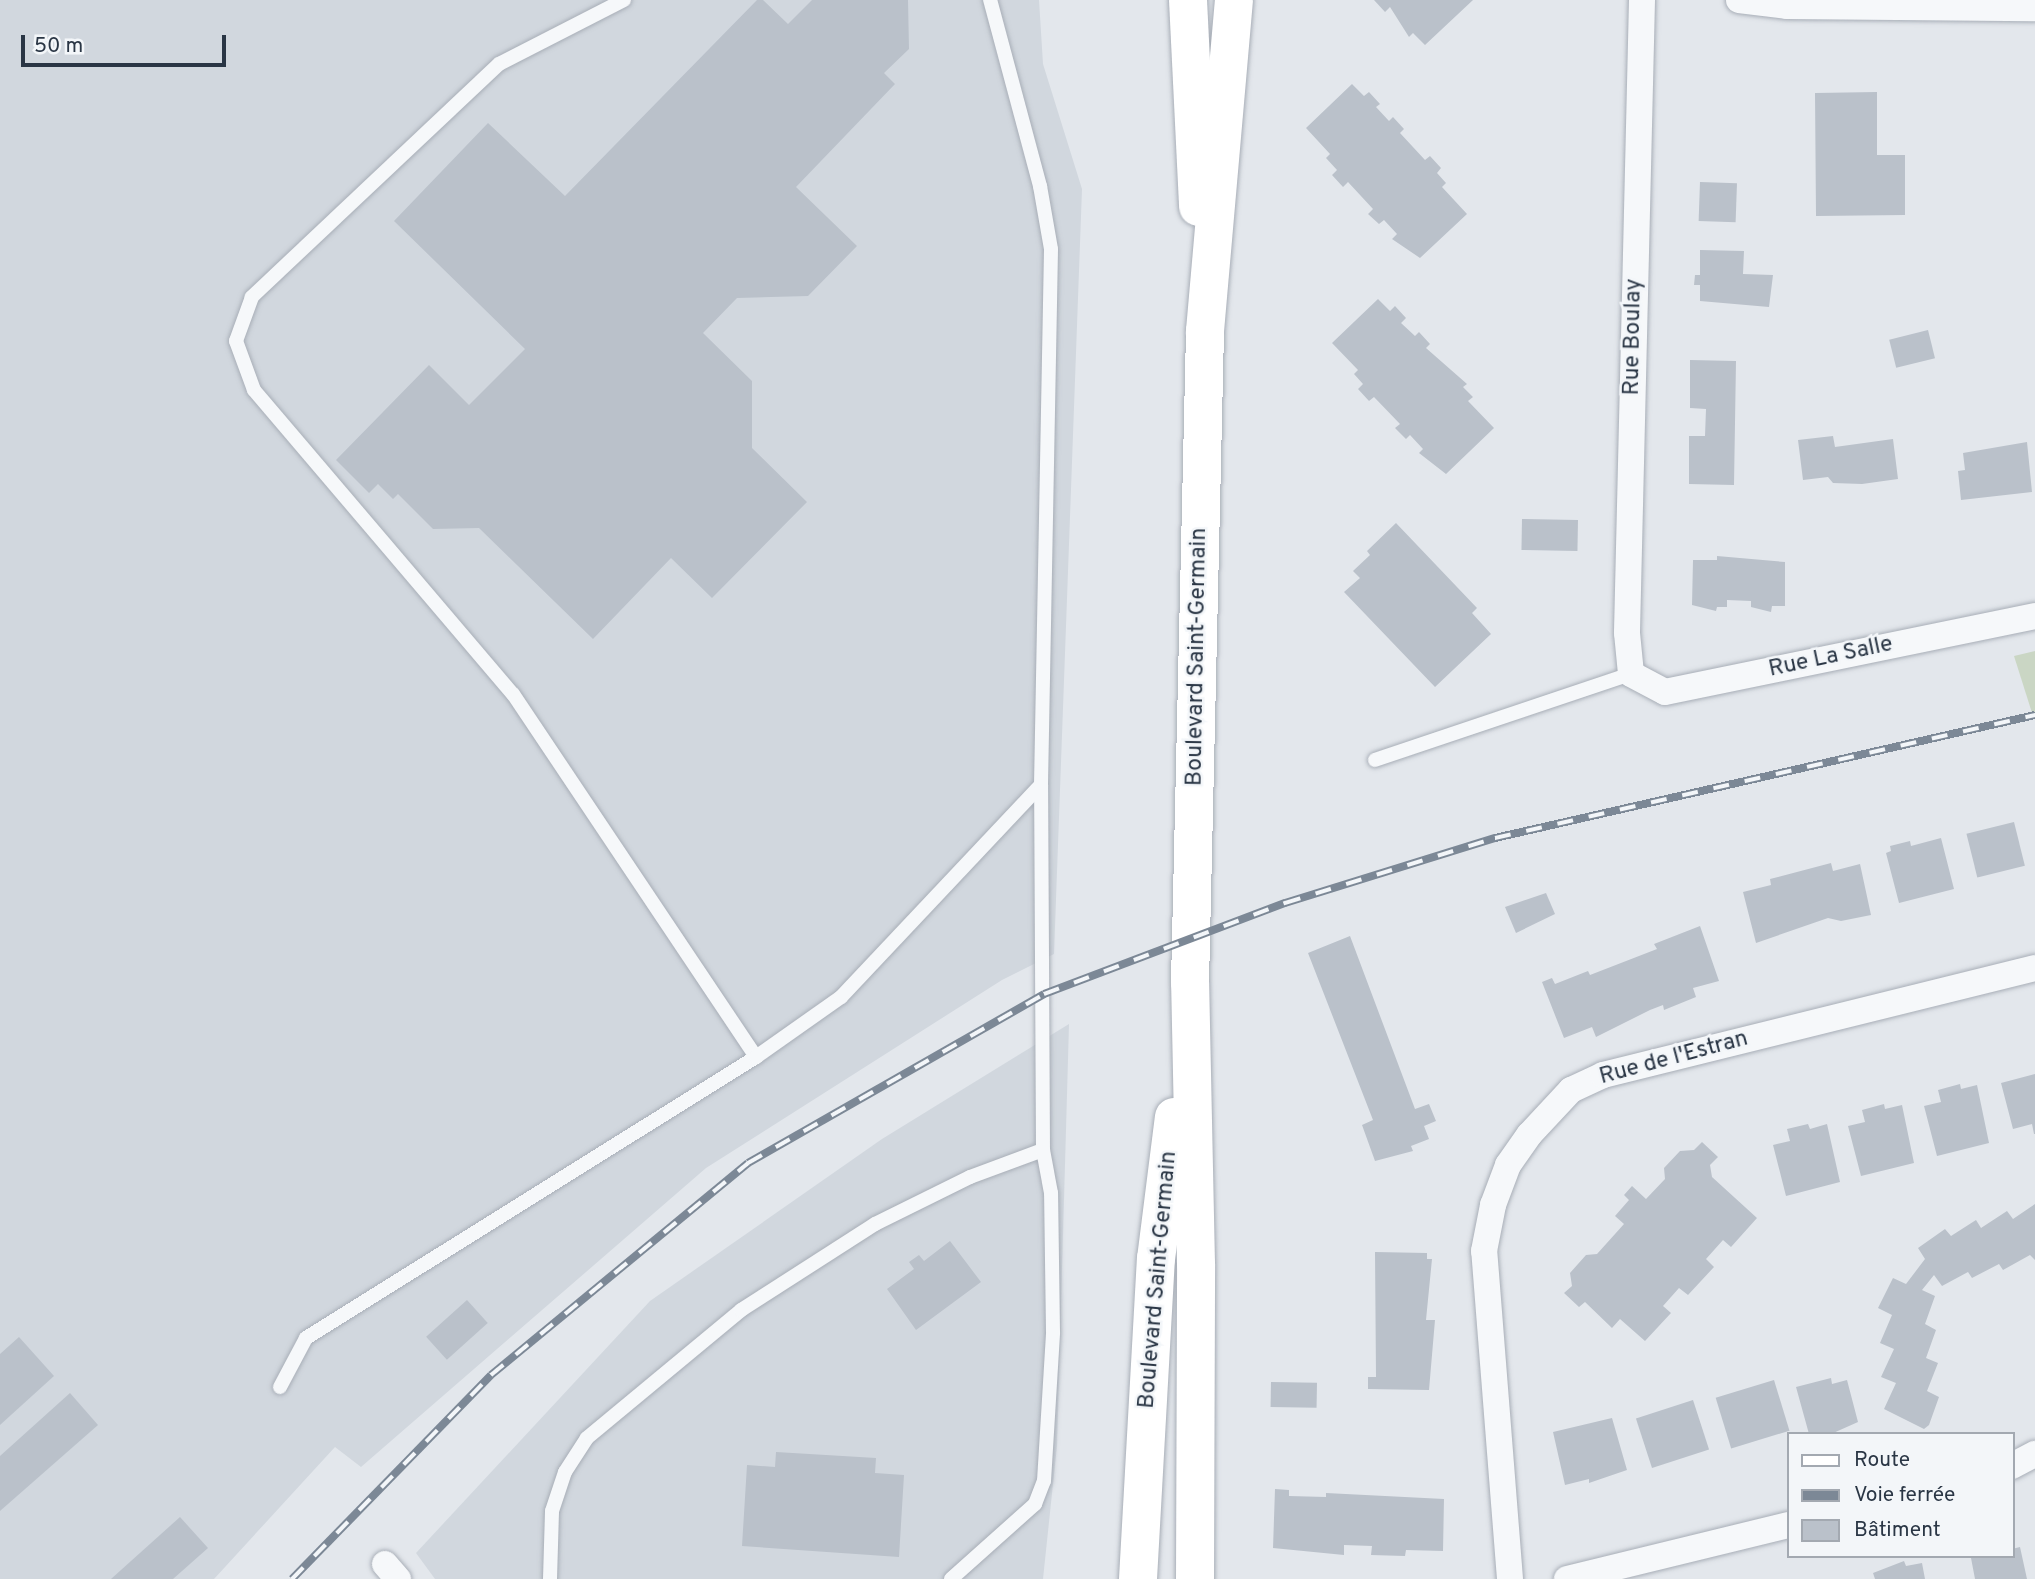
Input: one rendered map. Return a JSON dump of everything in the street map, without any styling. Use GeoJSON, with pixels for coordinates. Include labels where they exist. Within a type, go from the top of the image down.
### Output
{"type":"FeatureCollection","features":[{"type":"Feature","properties":{"kind":"main road","name":"Boulevard Saint-Germain"},"geometry":{"type":"LineString","coordinates":[[1188,0],[1205,331]]}},
{"type":"Feature","properties":{"kind":"main road","name":"Boulevard Saint-Germain"},"geometry":{"type":"LineString","coordinates":[[1195,1579],[1196,1264],[1190,983],[1205,331],[1234,0]]}},
{"type":"Feature","properties":{"kind":"main road","name":"Boulevard Saint-Germain"},"geometry":{"type":"LineString","coordinates":[[1138,1579],[1156,1259],[1190,983]]}},
{"type":"Feature","properties":{"kind":"street","name":"Rue Boulay"},"geometry":{"type":"LineString","coordinates":[[1631,674],[1626,633],[1642,0]]}},
{"type":"Feature","properties":{"kind":"street"},"geometry":{"type":"LineString","coordinates":[[1739,0],[1787,6],[2035,8]]}},
{"type":"Feature","properties":{"kind":"street","name":"Rue La Salle"},"geometry":{"type":"LineString","coordinates":[[1631,674],[1665,692],[2035,616]]}},
{"type":"Feature","properties":{"kind":"street","name":"Rue de l'Estran"},"geometry":{"type":"LineString","coordinates":[[1510,1579],[1484,1251],[1493,1205],[1508,1165],[1530,1135],[1571,1090],[1602,1075],[2035,968]]}},
{"type":"Feature","properties":{"kind":"street"},"geometry":{"type":"LineString","coordinates":[[2014,1465],[2035,1454]]}},
{"type":"Feature","properties":{"kind":"street"},"geometry":{"type":"LineString","coordinates":[[1567,1579],[1786,1525]]}},
{"type":"Feature","properties":{"kind":"lane"},"geometry":{"type":"LineString","coordinates":[[624,0],[499,64],[252,297],[236,341],[254,390],[513,694],[756,1057]]}},
{"type":"Feature","properties":{"kind":"lane"},"geometry":{"type":"LineString","coordinates":[[951,1579],[1035,1504],[1044,1481],[1053,1332],[1051,1193],[1043,1150],[1041,785],[1051,249],[1040,186],[990,0]]}},
{"type":"Feature","properties":{"kind":"lane"},"geometry":{"type":"LineString","coordinates":[[1375,761],[1631,674]]}},
{"type":"Feature","properties":{"kind":"lane"},"geometry":{"type":"LineString","coordinates":[[281,1387],[306,1338],[756,1057],[841,998],[1041,785]]}},
{"type":"Feature","properties":{"kind":"lane"},"geometry":{"type":"LineString","coordinates":[[550,1579],[552,1510],[565,1472],[587,1438],[741,1310],[875,1224],[970,1177],[1043,1150]]}},
{"type":"Feature","properties":{"kind":"shaded area"},"geometry":{"type":"Polygon","coordinates":[[[0,0],[1039,0],[1043,64],[1082,189],[1054,954],[1002,980],[706,1168],[361,1467],[335,1447],[214,1579],[0,1579],[0,0]]]}},
{"type":"Feature","properties":{"kind":"shaded area"},"geometry":{"type":"Polygon","coordinates":[[[1069,1024],[1057,1446],[1043,1579],[435,1579],[416,1553],[650,1301],[882,1139],[1069,1024]]]}},
{"type":"Feature","properties":{"kind":"green space"},"geometry":{"type":"Polygon","coordinates":[[[2035,651],[2035,715],[2033,716],[2014,656],[2035,651]]]}},
{"type":"Feature","properties":{"kind":"building"},"geometry":{"type":"Polygon","coordinates":[[[757,0],[763,0],[788,24],[812,0],[908,0],[909,49],[884,73],[895,84],[796,187],[857,246],[808,296],[737,298],[703,333],[752,381],[752,448],[807,502],[712,598],[671,558],[593,639],[479,528],[433,529],[398,494],[393,499],[378,484],[369,493],[336,460],[429,365],[469,405],[525,349],[394,221],[488,123],[565,196],[757,0]]]}},
{"type":"Feature","properties":{"kind":"building"},"geometry":{"type":"Polygon","coordinates":[[[1374,0],[1473,0],[1425,45],[1413,33],[1409,37],[1390,7],[1385,12],[1374,0]]]}},
{"type":"Feature","properties":{"kind":"building"},"geometry":{"type":"Polygon","coordinates":[[[1352,84],[1364,96],[1369,92],[1380,104],[1376,107],[1389,121],[1393,117],[1404,129],[1400,133],[1425,160],[1430,156],[1441,168],[1437,173],[1446,183],[1442,187],[1467,214],[1420,258],[1392,239],[1397,234],[1384,220],[1379,224],[1368,214],[1373,209],[1348,182],[1343,187],[1332,175],[1337,170],[1326,158],[1330,154],[1306,128],[1352,84]]]}},
{"type":"Feature","properties":{"kind":"building"},"geometry":{"type":"Polygon","coordinates":[[[1877,92],[1877,155],[1905,155],[1905,215],[1816,216],[1815,93],[1877,92]]]}},
{"type":"Feature","properties":{"kind":"building"},"geometry":{"type":"Polygon","coordinates":[[[1700,182],[1737,183],[1736,222],[1699,221],[1700,182]]]}},
{"type":"Feature","properties":{"kind":"building"},"geometry":{"type":"Polygon","coordinates":[[[1700,250],[1744,251],[1743,274],[1773,275],[1769,307],[1700,301],[1700,285],[1694,285],[1695,275],[1700,275],[1700,250]]]}},
{"type":"Feature","properties":{"kind":"building"},"geometry":{"type":"Polygon","coordinates":[[[1378,299],[1390,311],[1395,306],[1406,318],[1401,323],[1415,336],[1419,332],[1430,344],[1426,348],[1467,384],[1463,387],[1473,397],[1468,401],[1494,428],[1446,474],[1419,453],[1423,449],[1410,435],[1406,439],[1395,428],[1400,424],[1374,397],[1369,401],[1358,389],[1363,384],[1354,374],[1358,370],[1332,343],[1378,299]]]}},
{"type":"Feature","properties":{"kind":"building"},"geometry":{"type":"Polygon","coordinates":[[[1928,330],[1935,358],[1896,368],[1889,340],[1928,330]]]}},
{"type":"Feature","properties":{"kind":"building"},"geometry":{"type":"Polygon","coordinates":[[[1690,360],[1736,361],[1734,485],[1689,484],[1689,436],[1705,436],[1706,409],[1690,408],[1690,360]]]}},
{"type":"Feature","properties":{"kind":"building"},"geometry":{"type":"Polygon","coordinates":[[[1833,436],[1835,447],[1893,439],[1898,479],[1862,484],[1833,483],[1828,477],[1803,480],[1798,440],[1833,436]]]}},
{"type":"Feature","properties":{"kind":"building"},"geometry":{"type":"Polygon","coordinates":[[[2027,442],[2032,492],[1961,500],[1958,471],[1965,470],[1963,453],[2027,442]]]}},
{"type":"Feature","properties":{"kind":"building"},"geometry":{"type":"Polygon","coordinates":[[[1522,519],[1578,520],[1577,551],[1521,550],[1522,519]]]}},
{"type":"Feature","properties":{"kind":"building"},"geometry":{"type":"Polygon","coordinates":[[[1396,523],[1477,608],[1472,613],[1491,634],[1435,687],[1344,592],[1360,578],[1353,571],[1370,555],[1367,551],[1396,523]]]}},
{"type":"Feature","properties":{"kind":"building"},"geometry":{"type":"Polygon","coordinates":[[[1717,556],[1785,562],[1785,606],[1772,606],[1771,612],[1751,607],[1751,601],[1727,600],[1727,607],[1717,607],[1716,611],[1692,605],[1693,560],[1717,560],[1717,556]]]}},
{"type":"Feature","properties":{"kind":"building"},"geometry":{"type":"Polygon","coordinates":[[[2014,822],[2025,866],[1977,878],[1966,834],[2014,822]]]}},
{"type":"Feature","properties":{"kind":"building"},"geometry":{"type":"Polygon","coordinates":[[[1941,838],[1954,889],[1899,903],[1886,853],[1891,851],[1890,846],[1910,841],[1911,846],[1941,838]]]}},
{"type":"Feature","properties":{"kind":"building"},"geometry":{"type":"Polygon","coordinates":[[[1831,863],[1833,871],[1860,864],[1871,915],[1841,921],[1828,918],[1756,943],[1743,892],[1771,885],[1770,879],[1831,863]]]}},
{"type":"Feature","properties":{"kind":"building"},"geometry":{"type":"Polygon","coordinates":[[[1546,893],[1555,914],[1516,933],[1505,907],[1546,893]]]}},
{"type":"Feature","properties":{"kind":"building"},"geometry":{"type":"Polygon","coordinates":[[[1700,926],[1719,981],[1693,988],[1696,997],[1664,1010],[1663,1005],[1650,1010],[1596,1037],[1592,1027],[1564,1038],[1542,982],[1552,978],[1555,984],[1588,971],[1590,975],[1657,949],[1654,944],[1700,926]]]}},
{"type":"Feature","properties":{"kind":"building"},"geometry":{"type":"Polygon","coordinates":[[[1350,936],[1415,1109],[1429,1104],[1436,1121],[1424,1126],[1429,1139],[1411,1146],[1413,1151],[1375,1161],[1362,1125],[1373,1120],[1308,953],[1350,936]]]}},
{"type":"Feature","properties":{"kind":"building"},"geometry":{"type":"Polygon","coordinates":[[[2035,1074],[2034,1134],[2032,1124],[2013,1129],[2001,1083],[2035,1074]]]}},
{"type":"Feature","properties":{"kind":"building"},"geometry":{"type":"Polygon","coordinates":[[[1960,1084],[1961,1089],[1977,1085],[1989,1143],[1937,1156],[1924,1106],[1941,1102],[1938,1090],[1960,1084]]]}},
{"type":"Feature","properties":{"kind":"building"},"geometry":{"type":"Polygon","coordinates":[[[1884,1104],[1885,1109],[1902,1105],[1914,1163],[1861,1176],[1848,1126],[1865,1122],[1862,1110],[1884,1104]]]}},
{"type":"Feature","properties":{"kind":"building"},"geometry":{"type":"Polygon","coordinates":[[[1808,1124],[1810,1129],[1827,1124],[1840,1182],[1786,1196],[1773,1145],[1790,1141],[1787,1129],[1808,1124]]]}},
{"type":"Feature","properties":{"kind":"building"},"geometry":{"type":"Polygon","coordinates":[[[1702,1142],[1718,1157],[1710,1165],[1712,1177],[1757,1218],[1731,1247],[1723,1240],[1706,1259],[1714,1267],[1688,1295],[1679,1288],[1663,1306],[1671,1313],[1645,1341],[1620,1319],[1612,1328],[1585,1302],[1579,1307],[1564,1293],[1572,1286],[1570,1273],[1586,1255],[1597,1254],[1624,1224],[1615,1216],[1629,1200],[1624,1195],[1632,1186],[1646,1199],[1665,1179],[1664,1168],[1680,1151],[1694,1150],[1702,1142]]]}},
{"type":"Feature","properties":{"kind":"building"},"geometry":{"type":"Polygon","coordinates":[[[2035,1204],[2035,1260],[2030,1255],[2003,1270],[1999,1264],[1972,1278],[1968,1272],[1942,1286],[1934,1275],[1922,1290],[1935,1296],[1925,1324],[1936,1330],[1926,1358],[1938,1363],[1927,1391],[1939,1397],[1929,1425],[1924,1429],[1884,1409],[1896,1383],[1881,1377],[1894,1349],[1880,1343],[1892,1315],[1878,1308],[1893,1278],[1906,1284],[1925,1259],[1918,1248],[1945,1229],[1951,1236],[1976,1220],[1981,1228],[2007,1211],[2013,1219],[2035,1204]]]}},
{"type":"Feature","properties":{"kind":"building"},"geometry":{"type":"Polygon","coordinates":[[[950,1241],[981,1282],[916,1330],[887,1289],[914,1269],[909,1262],[919,1255],[924,1261],[950,1241]]]}},
{"type":"Feature","properties":{"kind":"building"},"geometry":{"type":"Polygon","coordinates":[[[1375,1252],[1427,1253],[1427,1259],[1432,1259],[1426,1320],[1435,1320],[1429,1390],[1368,1389],[1368,1377],[1376,1377],[1375,1252]]]}},
{"type":"Feature","properties":{"kind":"building"},"geometry":{"type":"Polygon","coordinates":[[[467,1300],[488,1323],[447,1360],[426,1337],[467,1300]]]}},
{"type":"Feature","properties":{"kind":"building"},"geometry":{"type":"Polygon","coordinates":[[[19,1337],[54,1376],[0,1425],[0,1354],[19,1337]]]}},
{"type":"Feature","properties":{"kind":"building"},"geometry":{"type":"Polygon","coordinates":[[[1831,1378],[1832,1384],[1847,1380],[1858,1422],[1836,1432],[1808,1432],[1796,1387],[1831,1378]]]}},
{"type":"Feature","properties":{"kind":"building"},"geometry":{"type":"Polygon","coordinates":[[[1774,1380],[1789,1431],[1731,1449],[1716,1398],[1774,1380]]]}},
{"type":"Feature","properties":{"kind":"building"},"geometry":{"type":"Polygon","coordinates":[[[1271,1382],[1317,1383],[1317,1408],[1271,1407],[1271,1382]]]}},
{"type":"Feature","properties":{"kind":"building"},"geometry":{"type":"Polygon","coordinates":[[[70,1393],[98,1425],[0,1511],[0,1456],[70,1393]]]}},
{"type":"Feature","properties":{"kind":"building"},"geometry":{"type":"Polygon","coordinates":[[[1693,1400],[1709,1449],[1652,1468],[1636,1419],[1693,1400]]]}},
{"type":"Feature","properties":{"kind":"building"},"geometry":{"type":"Polygon","coordinates":[[[1612,1418],[1627,1470],[1589,1483],[1589,1479],[1565,1485],[1553,1432],[1612,1418]]]}},
{"type":"Feature","properties":{"kind":"building"},"geometry":{"type":"Polygon","coordinates":[[[776,1452],[876,1458],[875,1473],[904,1475],[899,1557],[742,1546],[747,1465],[775,1467],[776,1452]]]}},
{"type":"Feature","properties":{"kind":"building"},"geometry":{"type":"Polygon","coordinates":[[[1275,1489],[1289,1490],[1289,1496],[1326,1497],[1326,1493],[1444,1499],[1443,1551],[1406,1550],[1405,1556],[1371,1555],[1372,1546],[1344,1545],[1344,1555],[1273,1548],[1275,1489]]]}},
{"type":"Feature","properties":{"kind":"building"},"geometry":{"type":"Polygon","coordinates":[[[180,1517],[208,1548],[173,1579],[111,1579],[180,1517]]]}},
{"type":"Feature","properties":{"kind":"building"},"geometry":{"type":"Polygon","coordinates":[[[2020,1547],[2027,1579],[1975,1579],[1971,1558],[2014,1558],[2014,1548],[2020,1547]]]}},
{"type":"Feature","properties":{"kind":"building"},"geometry":{"type":"Polygon","coordinates":[[[1904,1561],[1906,1566],[1922,1563],[1925,1579],[1875,1579],[1873,1573],[1904,1561]]]}},
{"type":"Feature","properties":{"kind":"railway"},"geometry":{"type":"LineString","coordinates":[[292,1579],[491,1375],[748,1163],[1044,994],[1285,903],[1495,838],[2035,715]]}}]}
